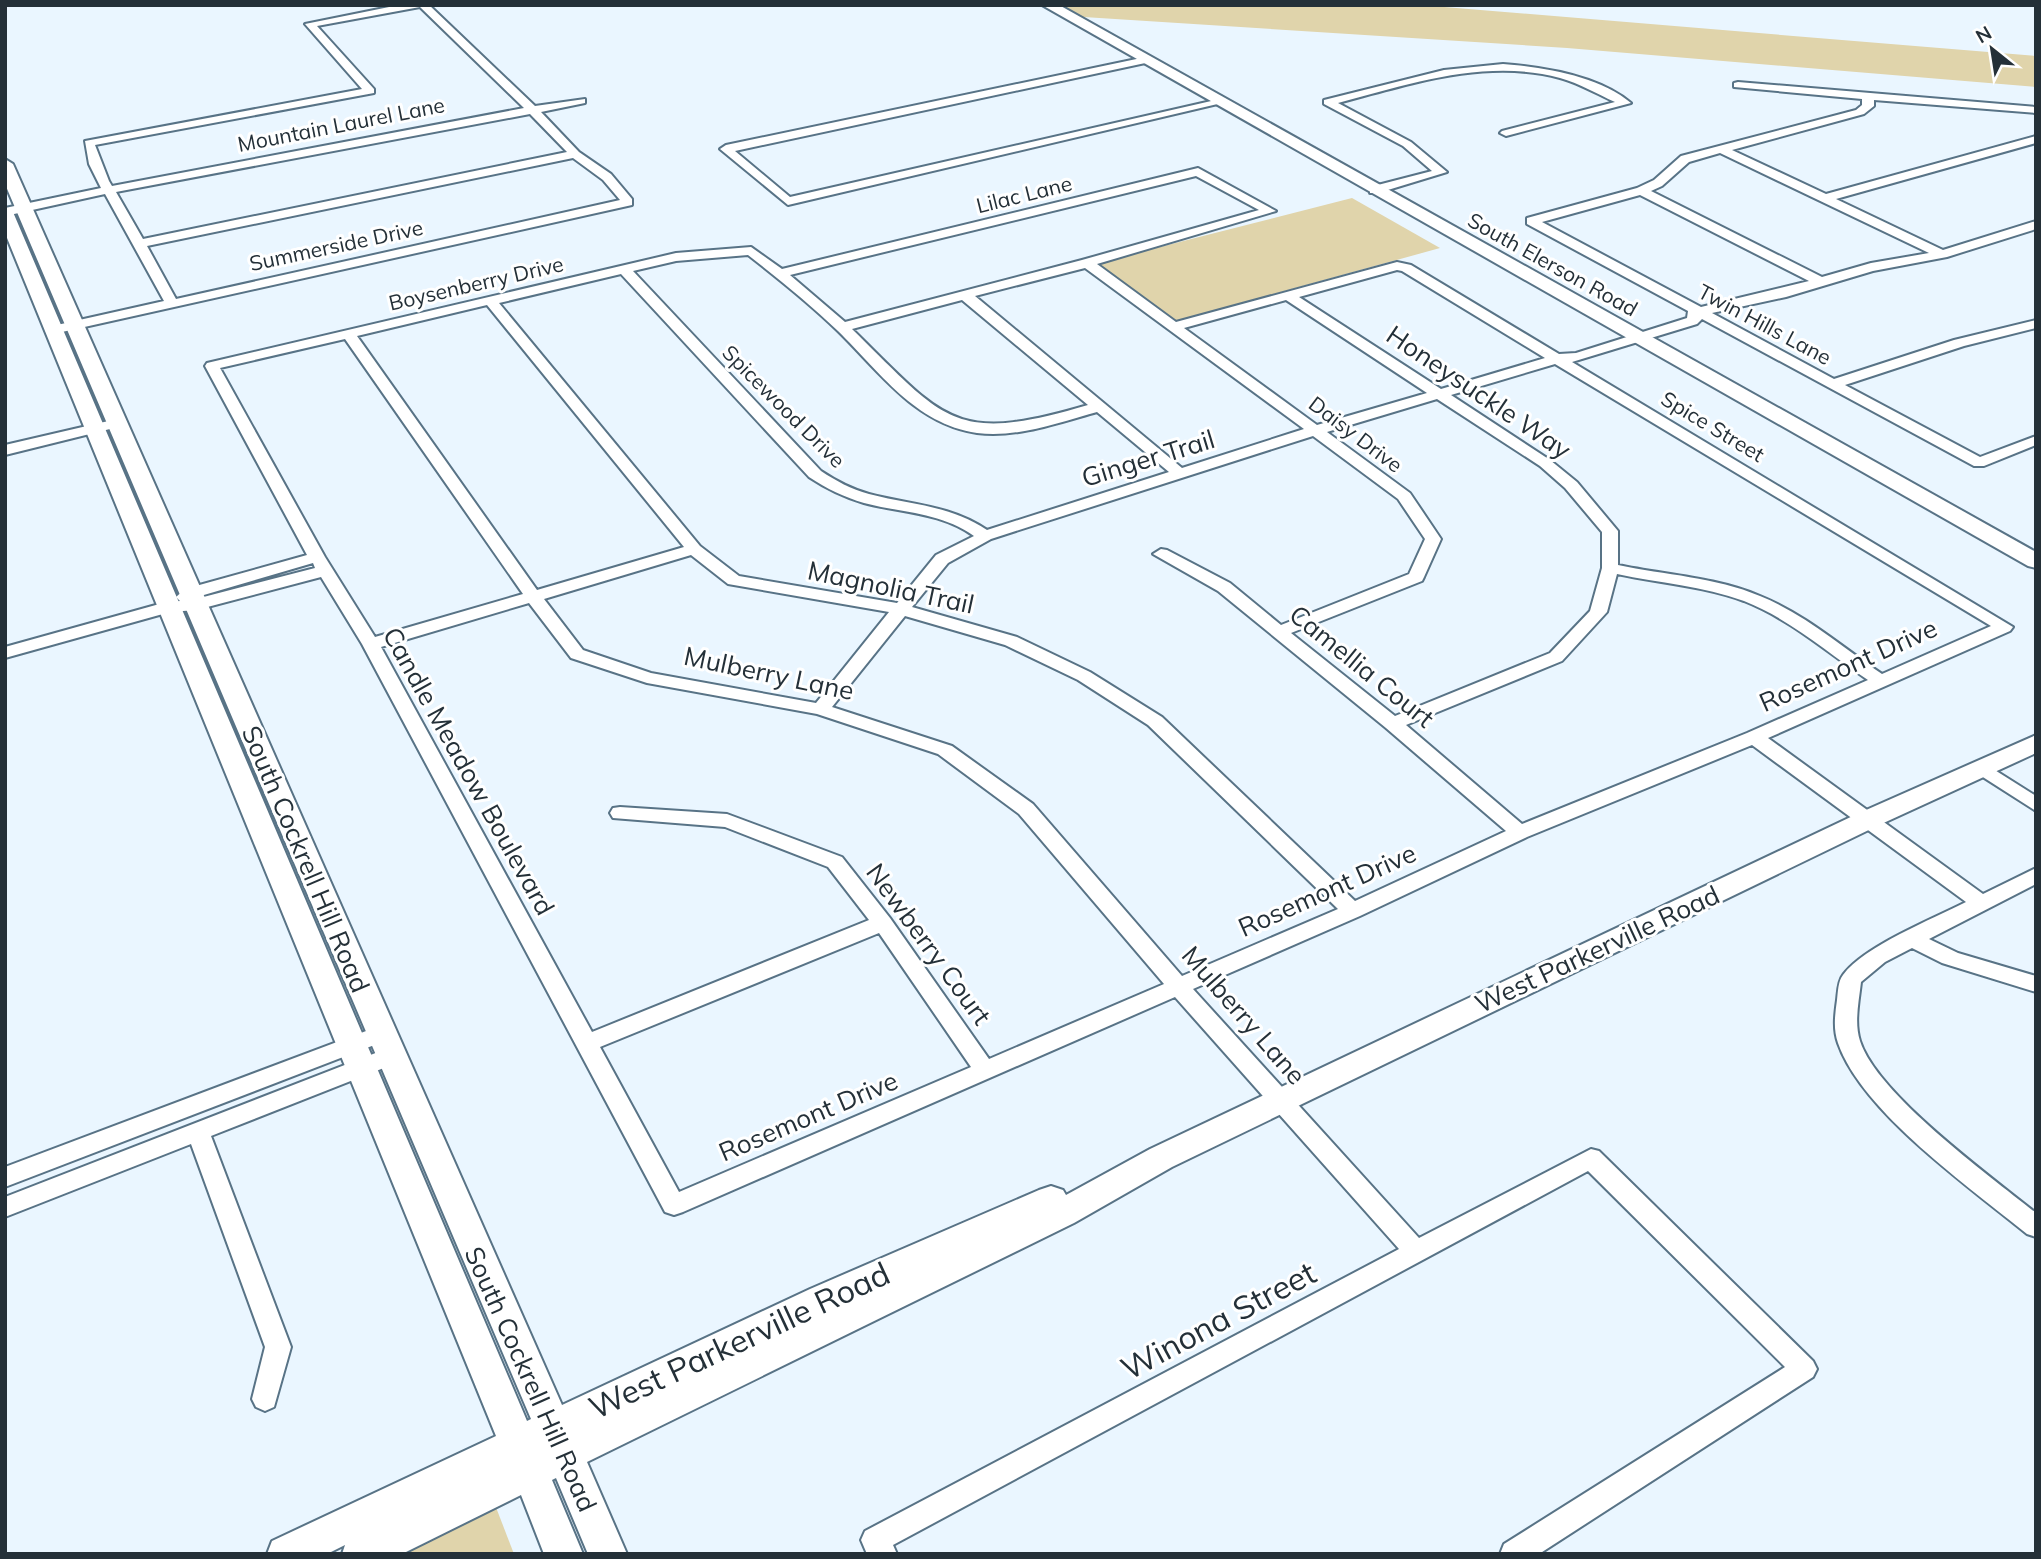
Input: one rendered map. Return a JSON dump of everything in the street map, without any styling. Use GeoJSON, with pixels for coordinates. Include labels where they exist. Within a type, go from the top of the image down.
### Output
{"type":"FeatureCollection","features":[{"type":"Feature","properties":{"kind":"main road","name":"South Elerson Road"},"geometry":{"type":"LineString","coordinates":[[1049,5],[2036,561]]}},
{"type":"Feature","properties":{"kind":"main road","name":"South Cockrell Hill Road"},"geometry":{"type":"LineString","coordinates":[[5,164],[117,423],[185,602],[256,816],[558,1441],[608,1554]]}},
{"type":"Feature","properties":{"kind":"main road","name":"South Cockrell Hill Road"},"geometry":{"type":"LineString","coordinates":[[5,212],[94,428],[185,602],[284,807],[371,1051],[523,1458],[564,1554]]}},
{"type":"Feature","properties":{"kind":"main road","name":"West Parkerville Road"},"geometry":{"type":"LineString","coordinates":[[286,1554],[523,1458],[1062,1213],[1161,1158],[1279,1100],[1867,820],[2036,743]]}},
{"type":"Feature","properties":{"kind":"main road"},"geometry":{"type":"LineString","coordinates":[[256,816],[284,807]]}},
{"type":"Feature","properties":{"kind":"main road","name":"West Parkerville Road"},"geometry":{"type":"LineString","coordinates":[[361,1554],[523,1458]]}},
{"type":"Feature","properties":{"kind":"street"},"geometry":{"type":"LineString","coordinates":[[172,303],[94,167],[89,143],[369,91],[310,24],[417,5]]}},
{"type":"Feature","properties":{"kind":"street"},"geometry":{"type":"LineString","coordinates":[[423,5],[575,154]]}},
{"type":"Feature","properties":{"kind":"street"},"geometry":{"type":"LineString","coordinates":[[1146,60],[726,149],[788,201],[1220,102]]}},
{"type":"Feature","properties":{"kind":"street"},"geometry":{"type":"LineString","coordinates":[[1374,190],[1441,172],[1407,144],[1328,102],[1466,70],[1521,68],[1560,75],[1625,103],[1506,133]]}},
{"type":"Feature","properties":{"kind":"street"},"geometry":{"type":"LineString","coordinates":[[1738,85],[2036,110]]}},
{"type":"Feature","properties":{"kind":"street"},"geometry":{"type":"LineString","coordinates":[[1641,191],[1658,183],[1685,159],[1860,112],[1868,106],[1868,96]]}},
{"type":"Feature","properties":{"kind":"street","name":"Mountain Laurel Lane"},"geometry":{"type":"LineString","coordinates":[[5,212],[581,101]]}},
{"type":"Feature","properties":{"kind":"street"},"geometry":{"type":"LineString","coordinates":[[1823,199],[2036,139]]}},
{"type":"Feature","properties":{"kind":"street"},"geometry":{"type":"LineString","coordinates":[[1720,149],[1942,254]]}},
{"type":"Feature","properties":{"kind":"street"},"geometry":{"type":"LineString","coordinates":[[138,244],[575,154]]}},
{"type":"Feature","properties":{"kind":"street","name":"Summerside Drive"},"geometry":{"type":"LineString","coordinates":[[53,330],[628,202],[607,177],[575,154]]}},
{"type":"Feature","properties":{"kind":"street","name":"Lilac Lane"},"geometry":{"type":"LineString","coordinates":[[780,272],[1198,172],[1270,211],[1087,263]]}},
{"type":"Feature","properties":{"kind":"street"},"geometry":{"type":"LineString","coordinates":[[1641,191],[1819,281]]}},
{"type":"Feature","properties":{"kind":"street","name":"Twin Hills Lane"},"geometry":{"type":"LineString","coordinates":[[1641,191],[1531,221],[1979,463],[2036,440]]}},
{"type":"Feature","properties":{"kind":"street","name":"Ginger Trail"},"geometry":{"type":"LineString","coordinates":[[820,709],[942,559],[985,536],[1317,430],[1559,358],[1577,357],[1632,334],[1692,321],[1700,313],[1871,267],[1942,254],[2036,225]]}},
{"type":"Feature","properties":{"kind":"street"},"geometry":{"type":"LineString","coordinates":[[751,251],[780,272],[842,327],[924,407],[945,421],[973,428],[1014,429],[1101,406]]}},
{"type":"Feature","properties":{"kind":"street","name":"Boysenberry Drive"},"geometry":{"type":"LineString","coordinates":[[212,366],[676,257],[751,251]]}},
{"type":"Feature","properties":{"kind":"street"},"geometry":{"type":"LineString","coordinates":[[842,327],[1087,263]]}},
{"type":"Feature","properties":{"kind":"street","name":"Daisy Drive"},"geometry":{"type":"LineString","coordinates":[[1087,263],[1405,496],[1433,539],[1416,577],[1278,632]]}},
{"type":"Feature","properties":{"kind":"street","name":"Spice Street"},"geometry":{"type":"LineString","coordinates":[[1286,294],[1397,266],[1406,268],[2004,627]]}},
{"type":"Feature","properties":{"kind":"street","name":"Spicewood Drive"},"geometry":{"type":"LineString","coordinates":[[624,269],[815,474],[858,497],[883,504],[934,511],[959,519],[985,536]]}},
{"type":"Feature","properties":{"kind":"street"},"geometry":{"type":"LineString","coordinates":[[1172,327],[1286,294]]}},
{"type":"Feature","properties":{"kind":"street","name":"Honeysuckle Way"},"geometry":{"type":"LineString","coordinates":[[1286,294],[1545,463],[1571,485],[1610,531],[1611,568],[1598,612],[1556,657],[1393,724]]}},
{"type":"Feature","properties":{"kind":"street"},"geometry":{"type":"LineString","coordinates":[[965,295],[1180,474]]}},
{"type":"Feature","properties":{"kind":"street","name":"Magnolia Trail"},"geometry":{"type":"LineString","coordinates":[[491,301],[694,549],[734,580],[899,610],[1011,641],[1084,676],[1155,721],[1353,911]]}},
{"type":"Feature","properties":{"kind":"street"},"geometry":{"type":"LineString","coordinates":[[1833,384],[1949,345],[2036,324]]}},
{"type":"Feature","properties":{"kind":"street","name":"Mulberry Lane"},"geometry":{"type":"LineString","coordinates":[[349,334],[533,596],[577,654],[647,678],[820,709],[945,750],[1026,809],[1178,986],[1417,1252]]}},
{"type":"Feature","properties":{"kind":"street","name":"Candle Meadow Boulevard"},"geometry":{"type":"LineString","coordinates":[[212,366],[321,563],[371,644],[674,1205]]}},
{"type":"Feature","properties":{"kind":"street"},"geometry":{"type":"LineString","coordinates":[[5,450],[117,423]]}},
{"type":"Feature","properties":{"kind":"street"},"geometry":{"type":"LineString","coordinates":[[371,644],[694,549]]}},
{"type":"Feature","properties":{"kind":"street","name":"Camellia Court"},"geometry":{"type":"LineString","coordinates":[[1161,554],[1224,587],[1393,724],[1520,832]]}},
{"type":"Feature","properties":{"kind":"street"},"geometry":{"type":"LineString","coordinates":[[5,653],[321,563]]}},
{"type":"Feature","properties":{"kind":"street"},"geometry":{"type":"LineString","coordinates":[[1611,568],[1643,576],[1693,581],[1770,607],[1882,682]]}},
{"type":"Feature","properties":{"kind":"street","name":"Rosemont Drive"},"geometry":{"type":"LineString","coordinates":[[674,1205],[1353,911],[1520,832],[1754,737],[2004,627]]}},
{"type":"Feature","properties":{"kind":"street"},"geometry":{"type":"LineString","coordinates":[[1754,737],[1980,902]]}},
{"type":"Feature","properties":{"kind":"street"},"geometry":{"type":"LineString","coordinates":[[1982,768],[2036,805]]}},
{"type":"Feature","properties":{"kind":"street","name":"Newberry Court"},"geometry":{"type":"LineString","coordinates":[[620,813],[727,821],[835,862],[883,923],[985,1070]]}},
{"type":"Feature","properties":{"kind":"street"},"geometry":{"type":"LineString","coordinates":[[2036,875],[1877,957],[1851,979],[1846,1010],[1850,1044],[1870,1078],[1894,1105],[2036,1227]]}},
{"type":"Feature","properties":{"kind":"street"},"geometry":{"type":"LineString","coordinates":[[587,1043],[883,923]]}},
{"type":"Feature","properties":{"kind":"street"},"geometry":{"type":"LineString","coordinates":[[1911,939],[1950,958],[2036,984]]}},
{"type":"Feature","properties":{"kind":"street"},"geometry":{"type":"LineString","coordinates":[[5,1207],[198,1132],[371,1051]]}},
{"type":"Feature","properties":{"kind":"street"},"geometry":{"type":"LineString","coordinates":[[5,1177],[371,1051]]}},
{"type":"Feature","properties":{"kind":"street"},"geometry":{"type":"LineString","coordinates":[[198,1132],[278,1347],[265,1399]]}},
{"type":"Feature","properties":{"kind":"street","name":"Winona Street"},"geometry":{"type":"LineString","coordinates":[[879,1547],[1591,1158],[1804,1369],[1514,1554]]}},
{"type":"Feature","properties":{"kind":"shaded area"},"geometry":{"type":"Polygon","coordinates":[[[1051,5],[1420,5],[2036,56],[2036,87],[1567,48],[1068,16],[1051,5]]]}},
{"type":"Feature","properties":{"kind":"shaded area"},"geometry":{"type":"Polygon","coordinates":[[[1352,198],[1440,248],[1173,322],[1093,264],[1352,198]]]}},
{"type":"Feature","properties":{"kind":"shaded area"},"geometry":{"type":"Polygon","coordinates":[[[492,1497],[514,1554],[374,1554],[492,1497]]]}}]}
